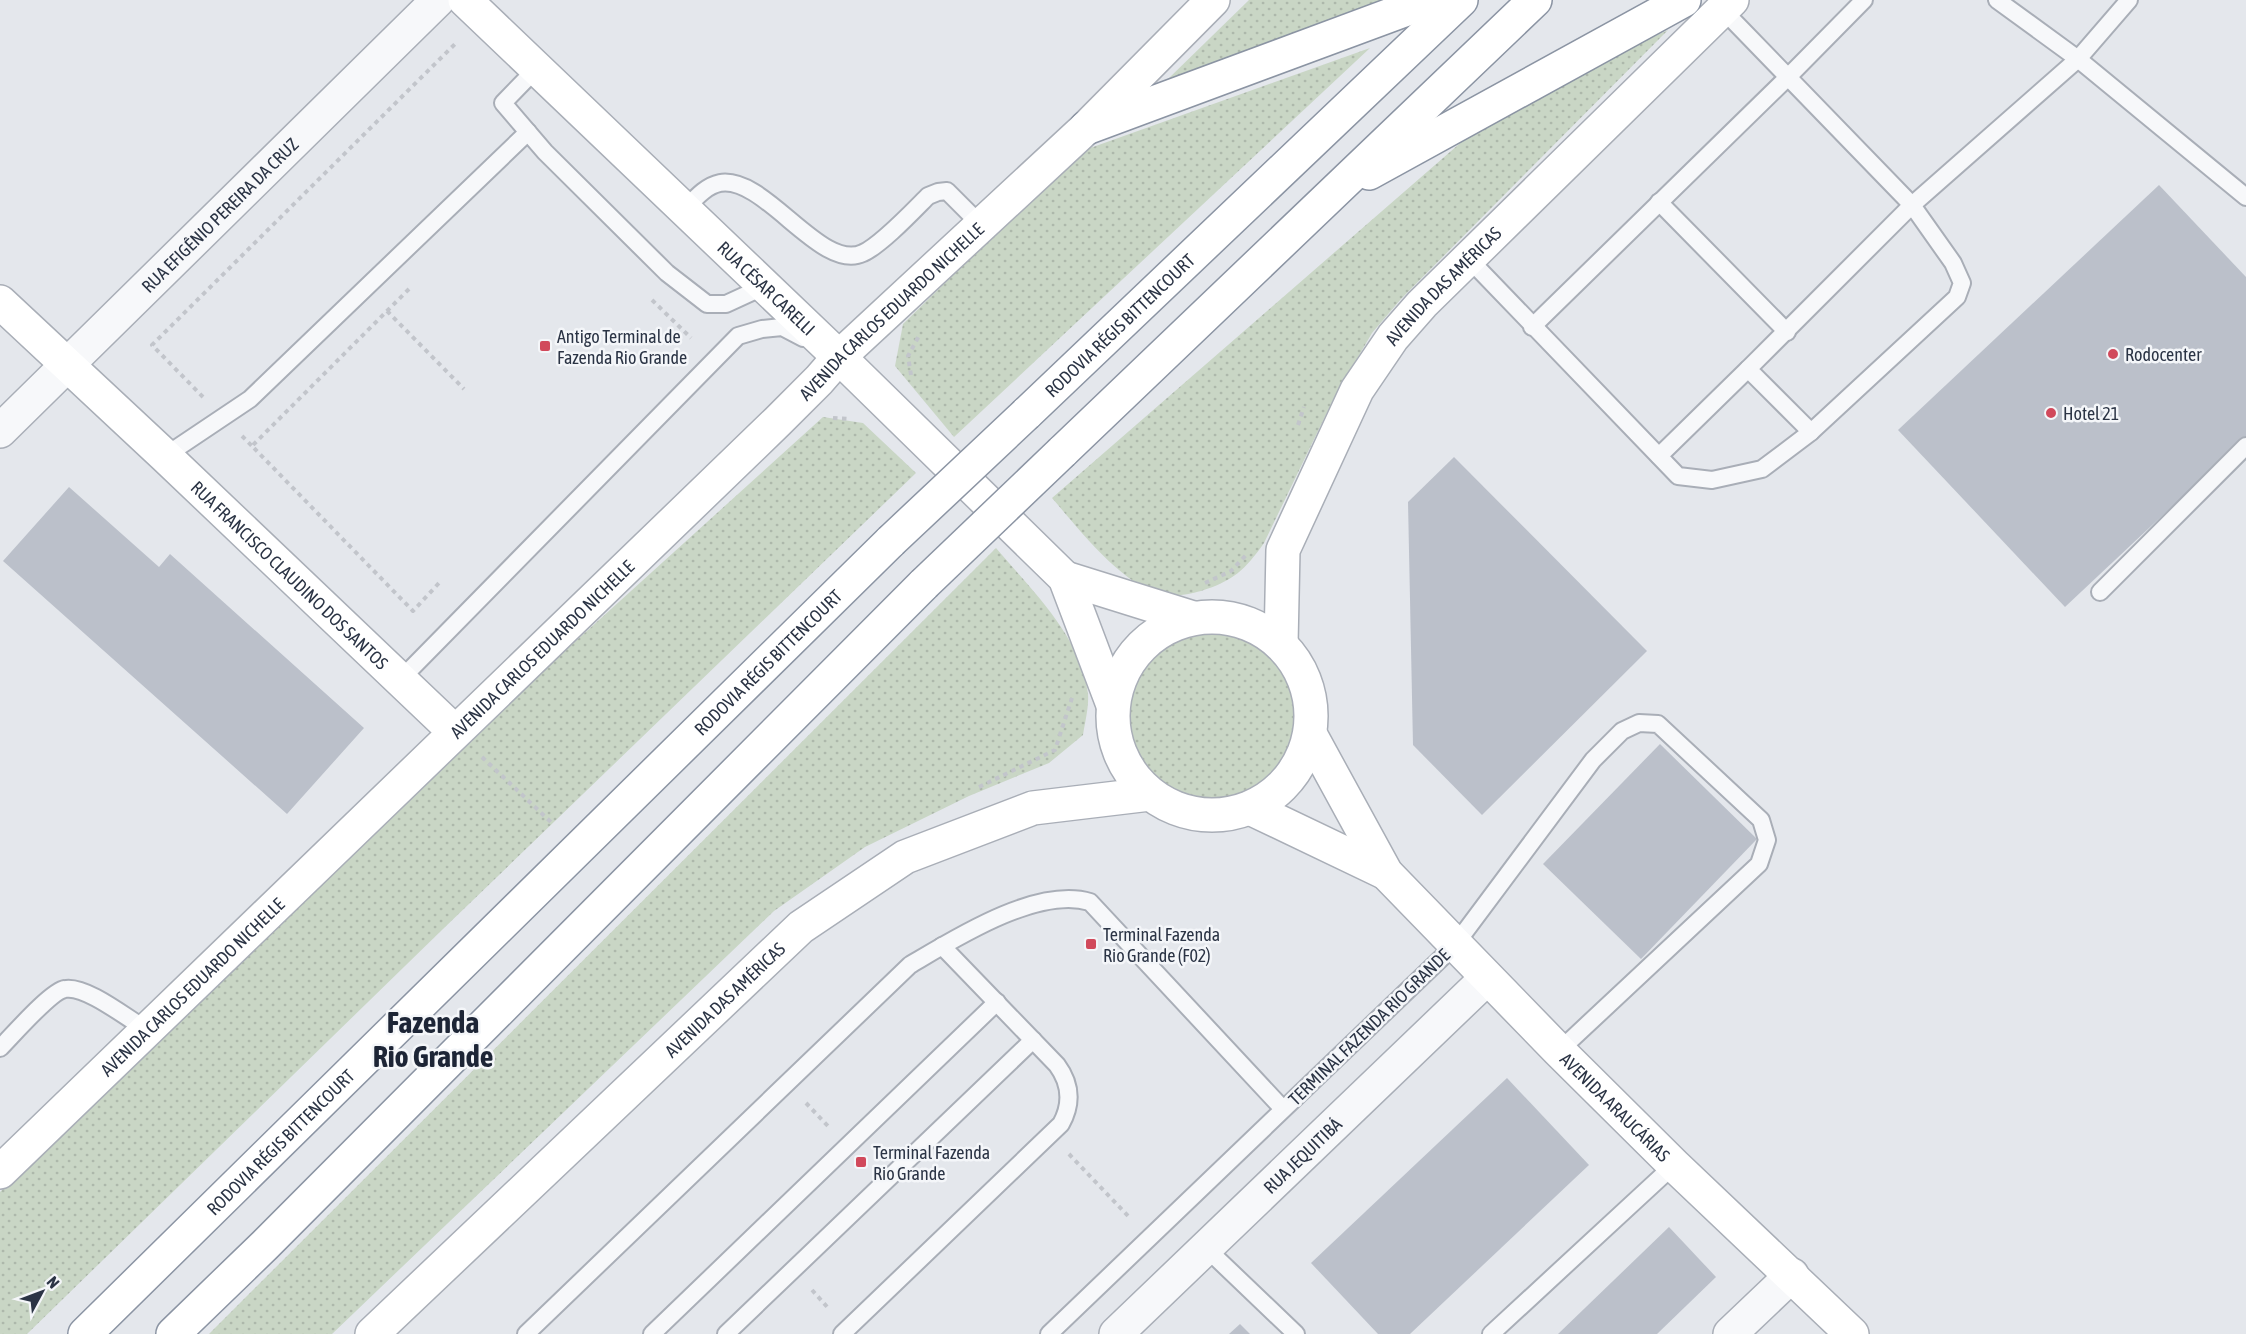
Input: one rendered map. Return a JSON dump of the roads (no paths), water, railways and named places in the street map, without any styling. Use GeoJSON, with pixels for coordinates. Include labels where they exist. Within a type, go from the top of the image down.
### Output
{"type":"FeatureCollection","features":[{"type":"Feature","properties":{"kind":"main road","name":"RUA CÉSAR CARELLI"},"geometry":{"type":"LineString","coordinates":[[465,0],[1065,578],[1113,705]]}},
{"type":"Feature","properties":{"kind":"main road","name":"AVENIDA CARLOS EDUARDO NICHELLE"},"geometry":{"type":"LineString","coordinates":[[4,1160],[147,1030],[778,421],[819,380],[838,357],[1086,128],[1213,0]]}},
{"type":"Feature","properties":{"kind":"main road"},"geometry":{"type":"LineString","coordinates":[[1086,128],[1431,0]]}},
{"type":"Feature","properties":{"kind":"main road","name":"RODOVIA RÉGIS BITTENCOURT"},"geometry":{"type":"LineString","coordinates":[[85,1334],[891,541],[1461,0]]}},
{"type":"Feature","properties":{"kind":"main road"},"geometry":{"type":"LineString","coordinates":[[173,1334],[265,1245],[924,584],[1535,0]]}},
{"type":"Feature","properties":{"kind":"main road"},"geometry":{"type":"LineString","coordinates":[[1328,196],[1684,0]]}},
{"type":"Feature","properties":{"kind":"main road","name":"AVENIDA DAS AMÉRICAS"},"geometry":{"type":"LineString","coordinates":[[1281,644],[1282,550],[1357,390],[1394,337],[1422,304],[1727,5]]}},
{"type":"Feature","properties":{"kind":"main road","name":"RUA FRANCISCO CLAUDINO DOS SANTOS"},"geometry":{"type":"LineString","coordinates":[[0,302],[455,732]]}},
{"type":"Feature","properties":{"kind":"main road","name":"RUA CÉSAR CARELLI"},"geometry":{"type":"LineString","coordinates":[[1065,578],[1193,618]]}},
{"type":"Feature","properties":{"kind":"main road"},"geometry":{"type":"LineString","coordinates":[[1225,617],[1254,626],[1281,644],[1300,670],[1310,701],[1310,734],[1299,765],[1278,790],[1250,808],[1216,815],[1181,811],[1150,794],[1128,769],[1115,738],[1113,705],[1121,675],[1138,648],[1164,629],[1193,618],[1225,617]]}},
{"type":"Feature","properties":{"kind":"main road","name":"AVENIDA ARAUCÁRIAS"},"geometry":{"type":"LineString","coordinates":[[1310,734],[1386,873],[1487,978],[1674,1165],[1852,1334]]}},
{"type":"Feature","properties":{"kind":"main road","name":"AVENIDA DAS AMÉRICAS"},"geometry":{"type":"LineString","coordinates":[[372,1334],[801,927],[905,857],[1033,808],[1150,794]]}},
{"type":"Feature","properties":{"kind":"main road","name":"AVENIDA ARAUCÁRIAS"},"geometry":{"type":"LineString","coordinates":[[1250,808],[1386,873]]}},
{"type":"Feature","properties":{"kind":"street","name":"RUA EFIGÊNIO PEREIRA DA CRUZ"},"geometry":{"type":"LineString","coordinates":[[0,431],[438,0]]}},
{"type":"Feature","properties":{"kind":"street","name":"RUA JEQUITIBÁ"},"geometry":{"type":"LineString","coordinates":[[1116,1334],[1487,978]]}},
{"type":"Feature","properties":{"kind":"street"},"geometry":{"type":"LineString","coordinates":[[1730,1334],[1792,1275]]}},
{"type":"Feature","properties":{"kind":"lane"},"geometry":{"type":"LineString","coordinates":[[1532,327],[1864,0]]}},
{"type":"Feature","properties":{"kind":"lane"},"geometry":{"type":"LineString","coordinates":[[1997,0],[2078,59],[2246,197]]}},
{"type":"Feature","properties":{"kind":"lane"},"geometry":{"type":"LineString","coordinates":[[1659,456],[1787,332],[1912,205],[2078,59],[2129,0]]}},
{"type":"Feature","properties":{"kind":"lane"},"geometry":{"type":"LineString","coordinates":[[1468,258],[1678,476],[1712,480],[1762,469],[1811,432],[1957,297],[1962,283],[1953,263],[1912,205],[1787,78],[1727,5]]}},
{"type":"Feature","properties":{"kind":"lane"},"geometry":{"type":"LineString","coordinates":[[537,68],[503,103],[545,152],[667,273],[707,304],[726,304],[763,287]]}},
{"type":"Feature","properties":{"kind":"lane"},"geometry":{"type":"LineString","coordinates":[[165,456],[250,399],[528,132]]}},
{"type":"Feature","properties":{"kind":"lane"},"geometry":{"type":"LineString","coordinates":[[684,210],[705,190],[722,183],[739,186],[758,195],[830,252],[846,256],[862,254],[928,196],[938,192],[947,191],[981,225]]}},
{"type":"Feature","properties":{"kind":"lane"},"geometry":{"type":"LineString","coordinates":[[1659,202],[1787,332]]}},
{"type":"Feature","properties":{"kind":"lane"},"geometry":{"type":"LineString","coordinates":[[400,680],[738,336],[762,329],[782,327],[838,357]]}},
{"type":"Feature","properties":{"kind":"lane"},"geometry":{"type":"LineString","coordinates":[[1748,369],[1811,432]]}},
{"type":"Feature","properties":{"kind":"lane"},"geometry":{"type":"LineString","coordinates":[[2100,592],[2246,446]]}},
{"type":"Feature","properties":{"kind":"lane","name":"TERMINAL FAZENDA RIO GRANDE"},"geometry":{"type":"LineString","coordinates":[[1049,1334],[1455,945],[1593,760],[1622,730],[1639,723],[1658,724],[1761,820],[1767,840],[1759,864],[1559,1051]]}},
{"type":"Feature","properties":{"kind":"lane","name":"TERMINAL FAZENDA RIO GRANDE"},"geometry":{"type":"LineString","coordinates":[[526,1334],[910,965],[963,933],[1035,904],[1077,898],[1090,902],[1283,1109]]}},
{"type":"Feature","properties":{"kind":"lane"},"geometry":{"type":"LineString","coordinates":[[845,1331],[1050,1134],[1064,1119],[1068,1105],[1068,1090],[1061,1071],[942,946]]}},
{"type":"Feature","properties":{"kind":"lane"},"geometry":{"type":"LineString","coordinates":[[0,1048],[53,995],[64,989],[81,989],[147,1030]]}},
{"type":"Feature","properties":{"kind":"lane"},"geometry":{"type":"LineString","coordinates":[[652,1334],[997,1002]]}},
{"type":"Feature","properties":{"kind":"lane"},"geometry":{"type":"LineString","coordinates":[[726,1334],[1033,1040]]}},
{"type":"Feature","properties":{"kind":"lane"},"geometry":{"type":"LineString","coordinates":[[1491,1334],[1674,1165]]}},
{"type":"Feature","properties":{"kind":"lane"},"geometry":{"type":"LineString","coordinates":[[1206,1248],[1296,1334]]}},
{"type":"Feature","properties":{"kind":"place","name":"Antigo Terminal de Fazenda Rio Grande"},"geometry":{"type":"Point","coordinates":[545,346]}},
{"type":"Feature","properties":{"kind":"place","name":"Rodocenter"},"geometry":{"type":"Point","coordinates":[2113,354]}},
{"type":"Feature","properties":{"kind":"place","name":"Hotel 21"},"geometry":{"type":"Point","coordinates":[2051,413]}},
{"type":"Feature","properties":{"kind":"place","name":"Terminal Fazenda Rio Grande (F02)"},"geometry":{"type":"Point","coordinates":[1091,944]}},
{"type":"Feature","properties":{"kind":"place","name":"Terminal Fazenda Rio Grande"},"geometry":{"type":"Point","coordinates":[861,1162]}},
{"type":"Feature","properties":{"kind":"district","name":"Fazenda Rio Grande"},"geometry":{"type":"Point","coordinates":[433,1039]}}]}
